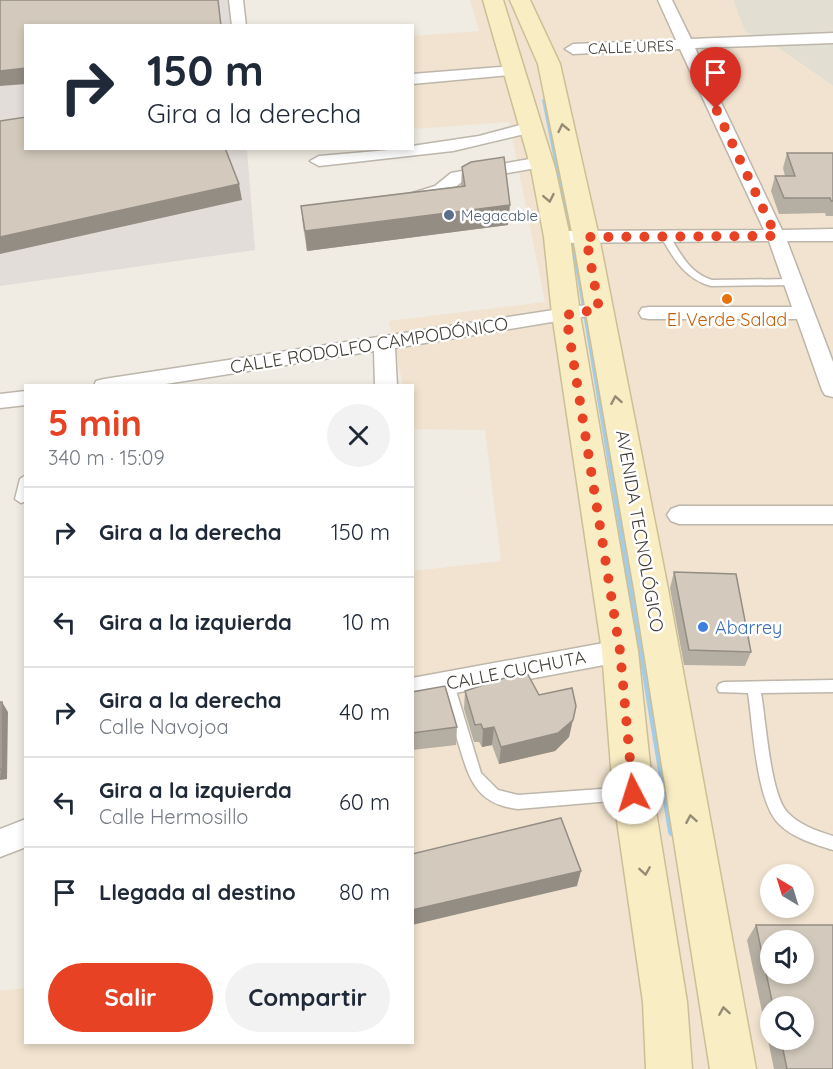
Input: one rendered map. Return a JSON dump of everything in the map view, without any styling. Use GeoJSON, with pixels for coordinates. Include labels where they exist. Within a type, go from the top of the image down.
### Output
{"type":"FeatureCollection","features":[{"type":"Feature","properties":{"kind":"main road","name":"AVENIDA TECNOLÓGICO"},"geometry":{"type":"LineString","coordinates":[[493,0],[541,162],[556,237],[583,312],[651,589],[732,1069]]}},
{"type":"Feature","properties":{"kind":"main road","name":"AVENIDA TECNOLÓGICO"},"geometry":{"type":"LineString","coordinates":[[520,0],[549,64],[586,237],[583,312],[633,793],[665,1002],[669,1069]]}},
{"type":"Feature","properties":{"kind":"street"},"geometry":{"type":"LineString","coordinates":[[236,0],[238,24]]}},
{"type":"Feature","properties":{"kind":"street"},"geometry":{"type":"LineString","coordinates":[[665,0],[776,236],[833,390]]}},
{"type":"Feature","properties":{"kind":"street","name":"CALLE URES"},"geometry":{"type":"LineString","coordinates":[[573,49],[833,38]]}},
{"type":"Feature","properties":{"kind":"street"},"geometry":{"type":"LineString","coordinates":[[414,79],[514,70]]}},
{"type":"Feature","properties":{"kind":"street"},"geometry":{"type":"LineString","coordinates":[[319,161],[477,143],[531,126]]}},
{"type":"Feature","properties":{"kind":"street"},"geometry":{"type":"LineString","coordinates":[[393,203],[441,190],[457,177],[541,162]]}},
{"type":"Feature","properties":{"kind":"street"},"geometry":{"type":"LineString","coordinates":[[556,237],[833,235]]}},
{"type":"Feature","properties":{"kind":"street","name":"CALLE RODOLFO CAMPODÓNICO"},"geometry":{"type":"LineString","coordinates":[[128,384],[175,380],[384,342],[583,312]]}},
{"type":"Feature","properties":{"kind":"street"},"geometry":{"type":"LineString","coordinates":[[649,313],[805,313]]}},
{"type":"Feature","properties":{"kind":"street"},"geometry":{"type":"LineString","coordinates":[[384,342],[386,384]]}},
{"type":"Feature","properties":{"kind":"street"},"geometry":{"type":"LineString","coordinates":[[0,402],[24,398]]}},
{"type":"Feature","properties":{"kind":"street"},"geometry":{"type":"LineString","coordinates":[[679,514],[833,515]]}},
{"type":"Feature","properties":{"kind":"street","name":"CALLE CUCHUTA"},"geometry":{"type":"LineString","coordinates":[[414,690],[620,651]]}},
{"type":"Feature","properties":{"kind":"street"},"geometry":{"type":"LineString","coordinates":[[0,843],[24,834]]}},
{"type":"Feature","properties":{"kind":"lane"},"geometry":{"type":"LineString","coordinates":[[666,237],[686,270],[700,280],[711,283],[793,282]]}},
{"type":"Feature","properties":{"kind":"lane"},"geometry":{"type":"LineString","coordinates":[[21,499],[24,487]]}},
{"type":"Feature","properties":{"kind":"lane"},"geometry":{"type":"LineString","coordinates":[[447,684],[475,776],[494,796],[505,801],[518,802],[633,793]]}},
{"type":"Feature","properties":{"kind":"lane"},"geometry":{"type":"LineString","coordinates":[[724,688],[833,686]]}},
{"type":"Feature","properties":{"kind":"lane"},"geometry":{"type":"LineString","coordinates":[[754,688],[772,797],[780,815],[793,826],[833,843]]}},
{"type":"Feature","properties":{"kind":"shaded area"},"geometry":{"type":"Polygon","coordinates":[[[0,0],[235,0],[237,24],[24,24],[24,150],[247,150],[255,250],[0,286],[0,0]]]}},
{"type":"Feature","properties":{"kind":"shaded area"},"geometry":{"type":"Polygon","coordinates":[[[470,0],[733,0],[745,32],[777,47],[833,86],[833,1069],[0,1069],[0,991],[24,988],[24,1044],[414,1044],[414,571],[501,561],[485,430],[414,429],[414,384],[403,384],[389,321],[545,302],[509,122],[414,129],[414,36],[479,31],[470,0]]]}},
{"type":"Feature","properties":{"kind":"shaded area"},"geometry":{"type":"Polygon","coordinates":[[[733,0],[833,0],[833,86],[777,47],[745,32],[733,0]]]}},
{"type":"Feature","properties":{"kind":"building"},"geometry":{"type":"Polygon","coordinates":[[[0,0],[218,0],[221,24],[24,24],[24,68],[0,71],[0,0]]]}},
{"type":"Feature","properties":{"kind":"building"},"geometry":{"type":"Polygon","coordinates":[[[24,117],[24,150],[226,150],[239,184],[0,237],[0,121],[24,117]]]}},
{"type":"Feature","properties":{"kind":"building"},"geometry":{"type":"Polygon","coordinates":[[[787,153],[833,153],[833,201],[830,198],[784,198],[775,176],[795,176],[787,153]]]}},
{"type":"Feature","properties":{"kind":"building"},"geometry":{"type":"Polygon","coordinates":[[[504,157],[510,205],[305,231],[301,206],[465,186],[462,167],[471,162],[504,157]]]}},
{"type":"Feature","properties":{"kind":"building","name":"Abarrey"},"geometry":{"type":"Polygon","coordinates":[[[674,572],[736,574],[751,652],[689,650],[674,572]]]}},
{"type":"Feature","properties":{"kind":"building"},"geometry":{"type":"Polygon","coordinates":[[[526,671],[539,695],[572,688],[576,706],[573,720],[558,733],[501,747],[494,727],[483,729],[481,724],[475,725],[465,691],[526,671]]]}},
{"type":"Feature","properties":{"kind":"building"},"geometry":{"type":"Polygon","coordinates":[[[445,686],[457,727],[414,733],[414,692],[445,686]]]}},
{"type":"Feature","properties":{"kind":"building"},"geometry":{"type":"Polygon","coordinates":[[[0,702],[2,702],[2,769],[0,770],[0,702]]]}},
{"type":"Feature","properties":{"kind":"building"},"geometry":{"type":"Polygon","coordinates":[[[561,818],[581,871],[414,910],[414,854],[561,818]]]}},
{"type":"Feature","properties":{"kind":"building"},"geometry":{"type":"Polygon","coordinates":[[[756,925],[833,925],[833,1069],[787,1069],[783,1050],[814,1050],[814,996],[771,996],[768,984],[814,984],[814,930],[760,930],[760,944],[756,925]]]}},
{"type":"Feature","properties":{"kind":"waterway"},"geometry":{"type":"LineString","coordinates":[[545,100],[580,277],[673,832]]}},
{"type":"Feature","properties":{"kind":"place","name":"Megacable"},"geometry":{"type":"Point","coordinates":[449,215]}},
{"type":"Feature","properties":{"kind":"place","name":"El Verde Salad"},"geometry":{"type":"Point","coordinates":[727,299]}},
{"type":"Feature","properties":{"kind":"place","name":"Abarrey"},"geometry":{"type":"Point","coordinates":[703,627]}},
{"type":"Feature","properties":{"kind":"route"},"geometry":{"type":"LineString","coordinates":[[633,793],[620,651],[566,315],[599,309],[586,237],[776,236],[716,109]]}}]}
